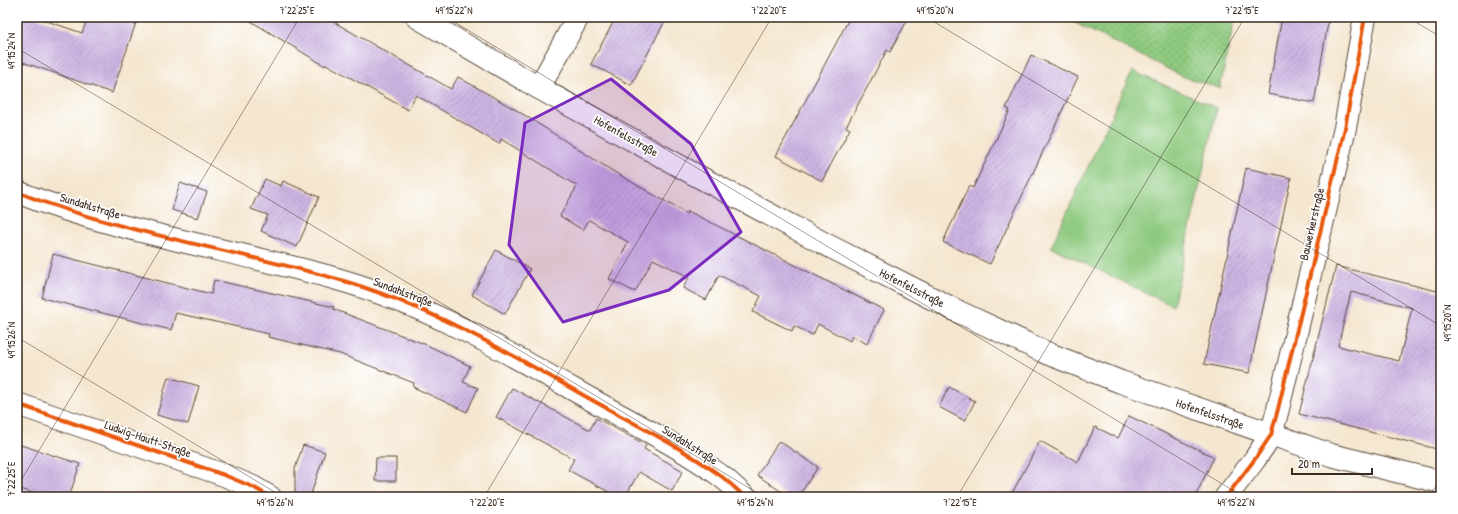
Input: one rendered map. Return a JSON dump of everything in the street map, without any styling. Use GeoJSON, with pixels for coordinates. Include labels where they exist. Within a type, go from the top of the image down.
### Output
{"type":"FeatureCollection","features":[{"type":"Feature","properties":{"kind":"street","name":"Hofenfelsstraße"},"geometry":{"type":"LineString","coordinates":[[416,17],[539,88],[692,173],[959,312],[1049,354],[1121,382],[1331,455],[1441,482]]}},
{"type":"Feature","properties":{"kind":"street"},"geometry":{"type":"LineString","coordinates":[[539,88],[578,17]]}},
{"type":"Feature","properties":{"kind":"street","name":"Bauwerkerstraße"},"geometry":{"type":"LineString","coordinates":[[1226,497],[1271,435],[1345,128],[1365,17]]}},
{"type":"Feature","properties":{"kind":"street","name":"Sundahlstraße"},"geometry":{"type":"LineString","coordinates":[[17,192],[109,222],[338,279],[394,297],[492,344],[676,447],[722,477],[745,497]]}},
{"type":"Feature","properties":{"kind":"street","name":"Ludwig-Hautt-Straße"},"geometry":{"type":"LineString","coordinates":[[17,404],[224,475],[253,487],[270,497]]}},
{"type":"Feature","properties":{"kind":"highlighted area"},"geometry":{"type":"Polygon","coordinates":[[[611,79],[691,144],[741,232],[669,290],[563,322],[509,245],[525,123],[611,79]]]}},
{"type":"Feature","properties":{"kind":"green space"},"geometry":{"type":"Polygon","coordinates":[[[1063,17],[1235,17],[1220,88],[1184,77],[1063,17]]]}},
{"type":"Feature","properties":{"kind":"green space"},"geometry":{"type":"Polygon","coordinates":[[[1132,71],[1217,108],[1173,306],[1051,247],[1132,71]]]}},
{"type":"Feature","properties":{"kind":"building"},"geometry":{"type":"Polygon","coordinates":[[[17,17],[35,17],[82,33],[88,17],[138,17],[112,93],[17,60],[17,17]]]}},
{"type":"Feature","properties":{"kind":"building"},"geometry":{"type":"Polygon","coordinates":[[[244,17],[325,17],[451,89],[458,77],[518,111],[611,170],[687,214],[688,211],[884,310],[867,344],[852,336],[850,341],[818,324],[813,335],[794,326],[792,331],[753,312],[761,296],[719,275],[706,300],[683,288],[689,277],[653,259],[635,292],[609,279],[628,242],[589,220],[583,230],[560,216],[577,186],[501,139],[499,144],[416,95],[408,110],[326,64],[325,66],[244,17]]]}},
{"type":"Feature","properties":{"kind":"building"},"geometry":{"type":"Polygon","coordinates":[[[616,17],[667,17],[631,85],[591,64],[616,17]]]}},
{"type":"Feature","properties":{"kind":"building"},"geometry":{"type":"Polygon","coordinates":[[[850,17],[909,17],[890,52],[887,50],[846,127],[850,129],[822,181],[776,156],[850,17]]]}},
{"type":"Feature","properties":{"kind":"building"},"geometry":{"type":"Polygon","coordinates":[[[1282,17],[1329,17],[1314,103],[1268,94],[1282,17]]]}},
{"type":"Feature","properties":{"kind":"building"},"geometry":{"type":"Polygon","coordinates":[[[1031,55],[1078,77],[990,264],[943,242],[969,186],[973,188],[1010,110],[1006,108],[1031,55]]]}},
{"type":"Feature","properties":{"kind":"building"},"geometry":{"type":"Polygon","coordinates":[[[1246,168],[1291,178],[1249,373],[1204,364],[1246,168]]]}},
{"type":"Feature","properties":{"kind":"building"},"geometry":{"type":"Polygon","coordinates":[[[265,179],[281,186],[283,181],[319,197],[297,247],[261,231],[268,215],[251,209],[265,179]]]}},
{"type":"Feature","properties":{"kind":"building"},"geometry":{"type":"Polygon","coordinates":[[[180,183],[207,192],[198,218],[172,210],[180,183]]]}},
{"type":"Feature","properties":{"kind":"building"},"geometry":{"type":"Polygon","coordinates":[[[496,250],[530,269],[505,314],[472,295],[496,250]]]}},
{"type":"Feature","properties":{"kind":"building"},"geometry":{"type":"Polygon","coordinates":[[[53,254],[211,294],[214,280],[334,307],[333,309],[427,345],[470,366],[463,382],[478,388],[467,412],[413,387],[414,383],[340,354],[268,337],[269,334],[176,313],[171,330],[42,298],[53,254]]]}},
{"type":"Feature","properties":{"kind":"building"},"geometry":{"type":"Polygon","coordinates":[[[1336,266],[1441,292],[1441,450],[1299,414],[1336,266]],[[1351,292],[1338,346],[1399,361],[1412,308],[1351,292]]]}},
{"type":"Feature","properties":{"kind":"building"},"geometry":{"type":"Polygon","coordinates":[[[168,377],[199,386],[188,424],[157,415],[168,377]]]}},
{"type":"Feature","properties":{"kind":"building"},"geometry":{"type":"Polygon","coordinates":[[[949,387],[975,401],[965,421],[939,407],[949,387]]]}},
{"type":"Feature","properties":{"kind":"building"},"geometry":{"type":"Polygon","coordinates":[[[512,388],[590,430],[596,418],[646,445],[644,449],[683,471],[672,491],[639,472],[625,497],[618,497],[568,470],[574,459],[496,417],[512,388]]]}},
{"type":"Feature","properties":{"kind":"building"},"geometry":{"type":"Polygon","coordinates":[[[1129,416],[1214,457],[1195,497],[1010,497],[1040,441],[1078,462],[1095,427],[1118,438],[1129,416]]]}},
{"type":"Feature","properties":{"kind":"building"},"geometry":{"type":"Polygon","coordinates":[[[779,441],[818,467],[798,497],[789,497],[757,475],[779,441]]]}},
{"type":"Feature","properties":{"kind":"building"},"geometry":{"type":"Polygon","coordinates":[[[21,445],[80,464],[69,497],[46,497],[17,488],[17,457],[21,445]]]}},
{"type":"Feature","properties":{"kind":"building"},"geometry":{"type":"Polygon","coordinates":[[[303,445],[325,452],[310,497],[295,497],[295,469],[303,445]]]}},
{"type":"Feature","properties":{"kind":"building"},"geometry":{"type":"Polygon","coordinates":[[[376,458],[396,458],[396,481],[375,481],[376,458]]]}},
{"type":"Feature","properties":{"kind":"cycle path"},"geometry":{"type":"LineString","coordinates":[[1226,497],[1271,435],[1345,128],[1365,17]]}},
{"type":"Feature","properties":{"kind":"cycle path"},"geometry":{"type":"LineString","coordinates":[[17,192],[96,219],[176,240],[297,268],[370,289],[401,301],[494,345],[653,434],[688,454],[724,478],[745,497]]}},
{"type":"Feature","properties":{"kind":"cycle path"},"geometry":{"type":"LineString","coordinates":[[17,404],[224,475],[253,487],[270,497]]}}]}
